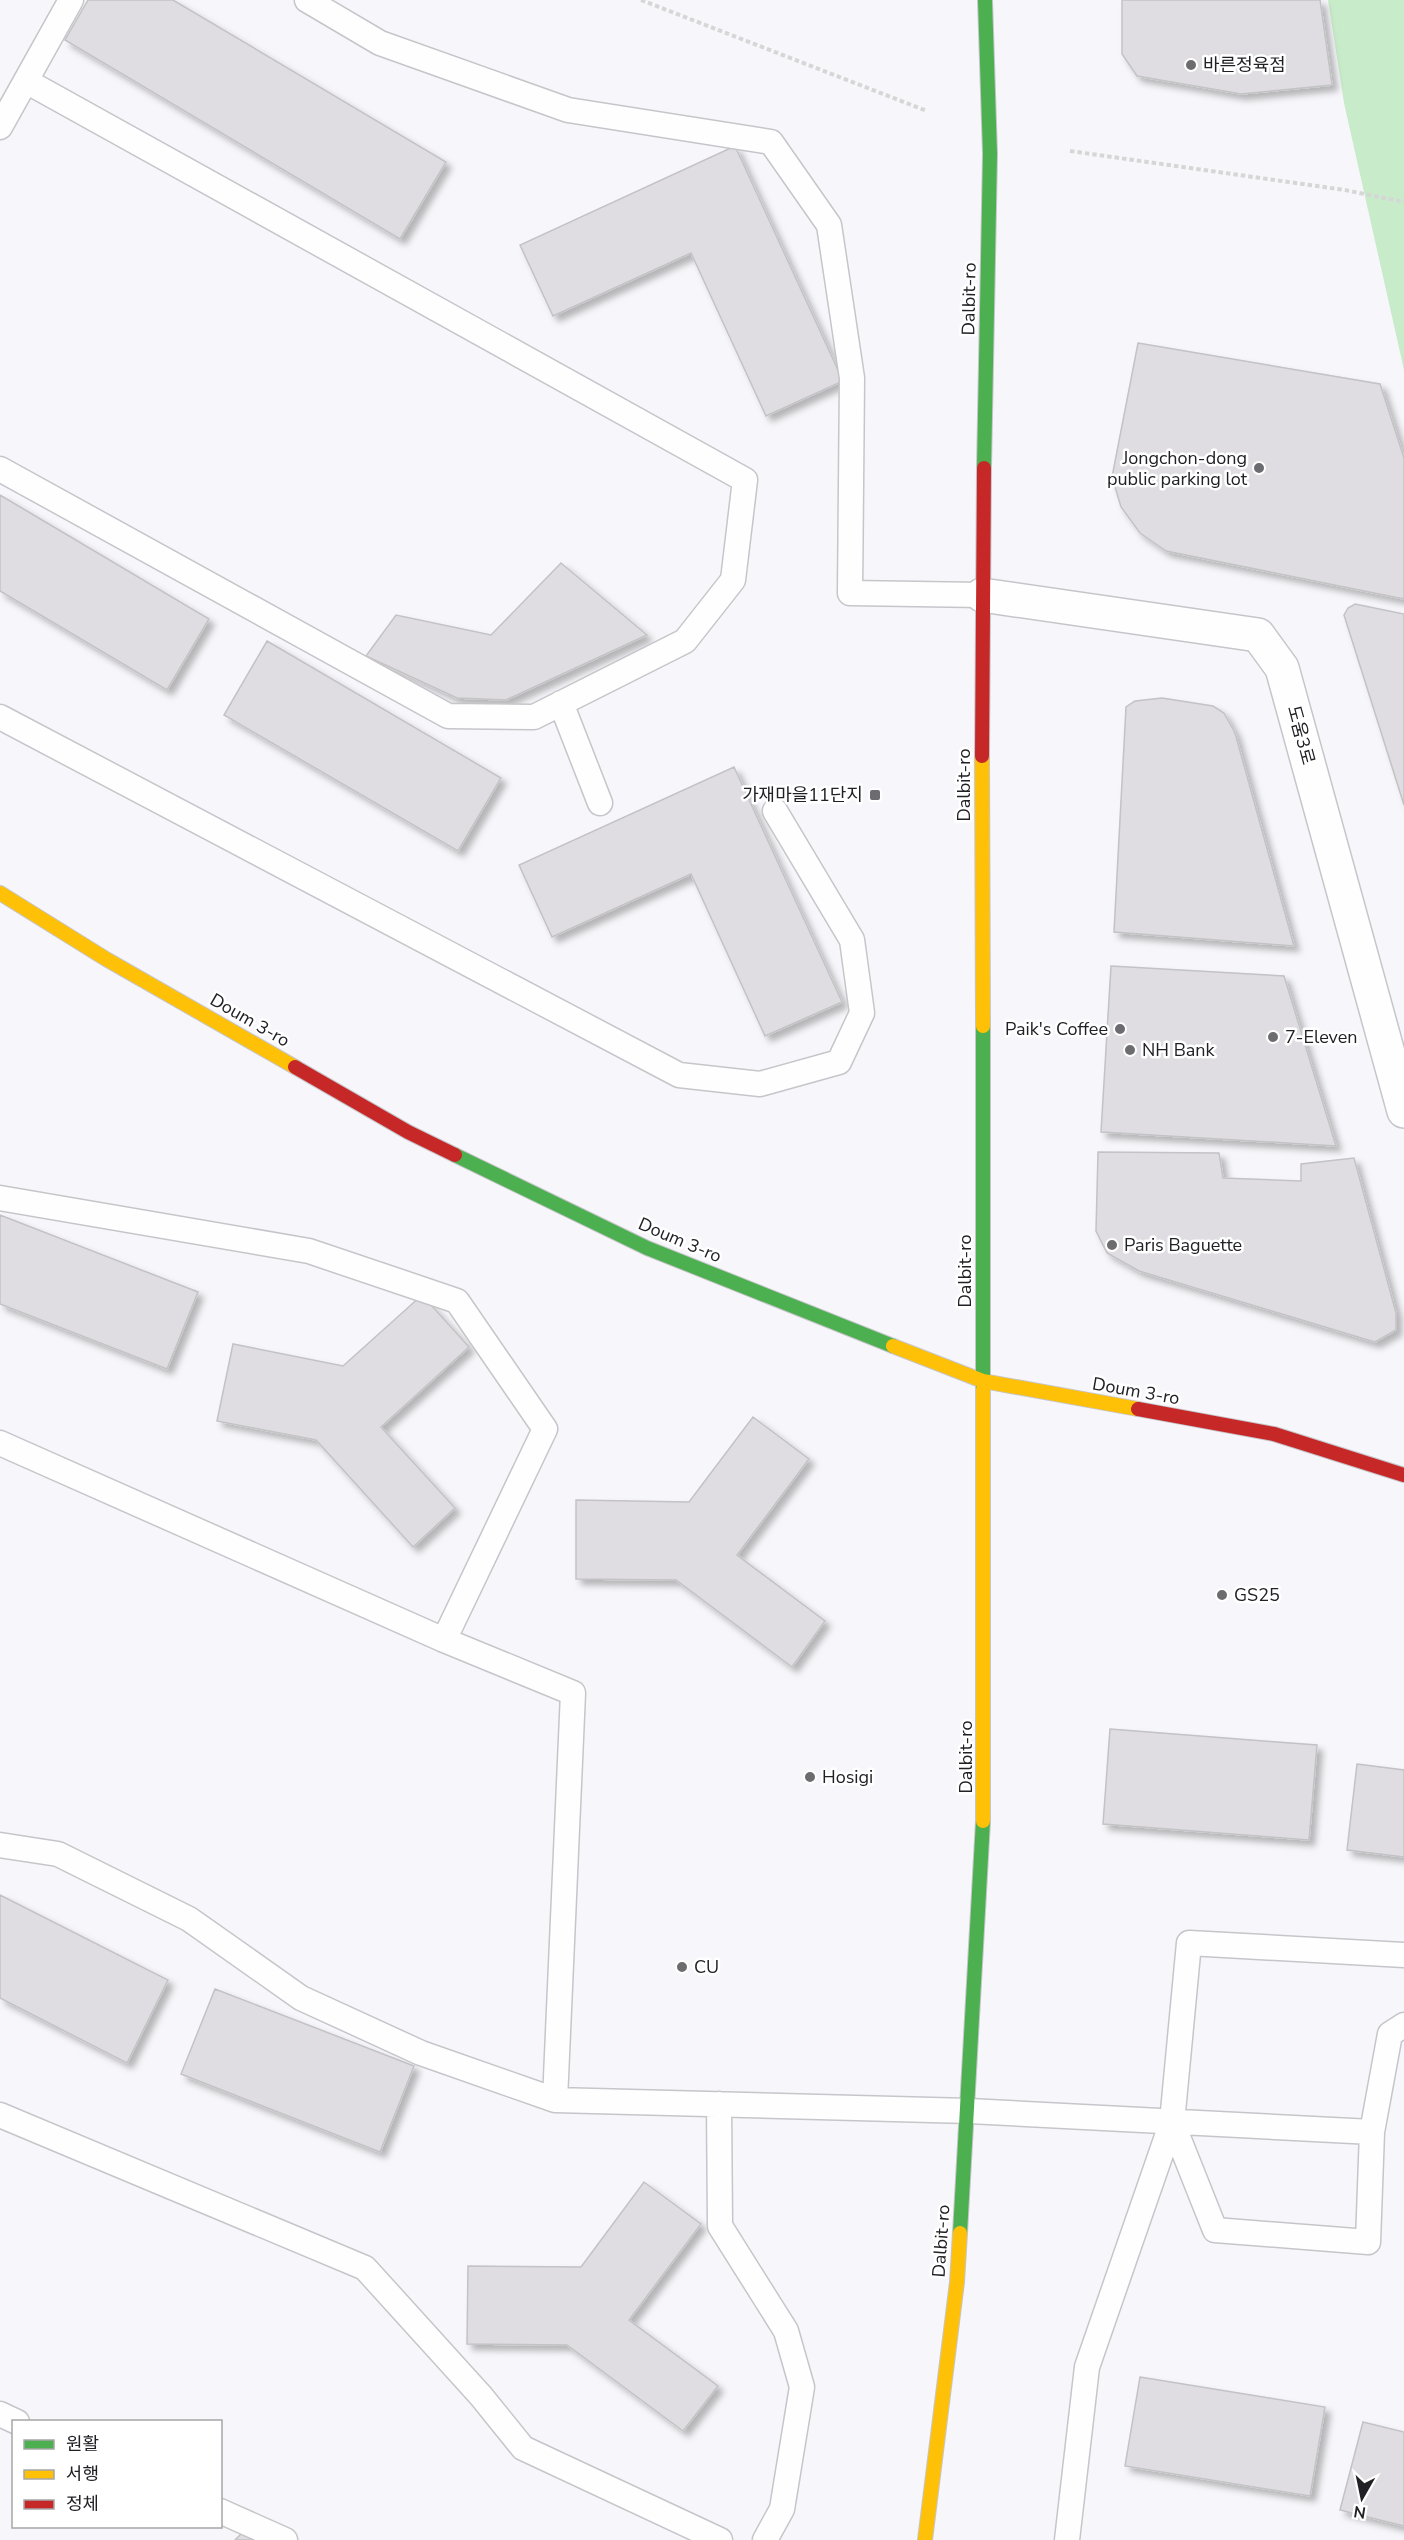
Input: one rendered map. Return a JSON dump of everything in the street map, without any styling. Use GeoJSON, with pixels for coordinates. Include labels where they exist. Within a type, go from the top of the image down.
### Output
{"type":"FeatureCollection","features":[{"type":"Feature","properties":{"kind":"street","name":"Dalbit-ro"},"geometry":{"type":"LineString","coordinates":[[925,2540],[957,2282],[969,2111],[984,1798],[982,596],[990,154],[985,0]]}},
{"type":"Feature","properties":{"kind":"street","name":"도움3로"},"geometry":{"type":"LineString","coordinates":[[982,596],[1258,635],[1282,668],[1404,1111]]}},
{"type":"Feature","properties":{"kind":"street","name":"Doum 3-ro"},"geometry":{"type":"LineString","coordinates":[[0,892],[106,958],[408,1132],[647,1248],[983,1381],[1274,1434],[1404,1475]]}},
{"type":"Feature","properties":{"kind":"lane"},"geometry":{"type":"LineString","coordinates":[[0,127],[71,0]]}},
{"type":"Feature","properties":{"kind":"lane"},"geometry":{"type":"LineString","coordinates":[[307,0],[380,43],[568,110],[771,142],[829,225],[852,378],[850,593],[982,596]]}},
{"type":"Feature","properties":{"kind":"lane"},"geometry":{"type":"LineString","coordinates":[[0,469],[448,716],[534,717],[685,641],[733,580],[746,480],[26,81]]}},
{"type":"Feature","properties":{"kind":"lane"},"geometry":{"type":"LineString","coordinates":[[561,703],[600,803]]}},
{"type":"Feature","properties":{"kind":"lane"},"geometry":{"type":"LineString","coordinates":[[0,717],[679,1075],[760,1084],[839,1062],[862,1013],[852,940],[775,810]]}},
{"type":"Feature","properties":{"kind":"lane"},"geometry":{"type":"LineString","coordinates":[[0,1198],[309,1251],[457,1301],[545,1429],[444,1640]]}},
{"type":"Feature","properties":{"kind":"lane"},"geometry":{"type":"LineString","coordinates":[[0,1443],[444,1640],[573,1693],[555,2100]]}},
{"type":"Feature","properties":{"kind":"lane"},"geometry":{"type":"LineString","coordinates":[[0,1845],[58,1854],[189,1919],[301,1998],[421,2053],[555,2100],[969,2111],[1372,2132]]}},
{"type":"Feature","properties":{"kind":"lane"},"geometry":{"type":"LineString","coordinates":[[1067,2540],[1087,2367],[1172,2122],[1189,1943],[1404,1955]]}},
{"type":"Feature","properties":{"kind":"lane"},"geometry":{"type":"LineString","coordinates":[[1172,2122],[1215,2230],[1368,2242],[1372,2132],[1390,2034],[1404,2025]]}},
{"type":"Feature","properties":{"kind":"lane"},"geometry":{"type":"LineString","coordinates":[[719,2104],[720,2226],[786,2331],[802,2387],[782,2509],[765,2540]]}},
{"type":"Feature","properties":{"kind":"lane"},"geometry":{"type":"LineString","coordinates":[[0,2115],[365,2268],[481,2396],[523,2448],[720,2540]]}},
{"type":"Feature","properties":{"kind":"lane"},"geometry":{"type":"LineString","coordinates":[[0,2414],[15,2420]]}},
{"type":"Feature","properties":{"kind":"lane"},"geometry":{"type":"LineString","coordinates":[[222,2512],[285,2540]]}},
{"type":"Feature","properties":{"kind":"path"},"geometry":{"type":"LineString","coordinates":[[641,0],[927,111]]}},
{"type":"Feature","properties":{"kind":"path"},"geometry":{"type":"LineString","coordinates":[[1070,151],[1345,190],[1404,202]]}},
{"type":"Feature","properties":{"kind":"green space"},"geometry":{"type":"Polygon","coordinates":[[[1328,0],[1404,0],[1404,370],[1344,103],[1328,0]]]}},
{"type":"Feature","properties":{"kind":"building"},"geometry":{"type":"Polygon","coordinates":[[[88,0],[173,0],[446,162],[400,239],[65,40],[88,0]]]}},
{"type":"Feature","properties":{"kind":"building"},"geometry":{"type":"Polygon","coordinates":[[[1122,0],[1320,0],[1332,85],[1241,94],[1137,76],[1122,54],[1122,0]]]}},
{"type":"Feature","properties":{"kind":"building"},"geometry":{"type":"Polygon","coordinates":[[[735,146],[843,381],[766,416],[691,253],[553,316],[520,245],[735,146]]]}},
{"type":"Feature","properties":{"kind":"building","name":"Jongchon-dong public parking lot"},"geometry":{"type":"Polygon","coordinates":[[[1138,343],[1380,384],[1404,458],[1404,599],[1166,551],[1140,533],[1121,507],[1112,477],[1138,343]]]}},
{"type":"Feature","properties":{"kind":"building"},"geometry":{"type":"Polygon","coordinates":[[[0,495],[209,619],[167,690],[0,591],[0,495]]]}},
{"type":"Feature","properties":{"kind":"building"},"geometry":{"type":"Polygon","coordinates":[[[561,563],[647,635],[506,700],[457,698],[366,656],[396,615],[491,635],[561,563]]]}},
{"type":"Feature","properties":{"kind":"building"},"geometry":{"type":"Polygon","coordinates":[[[1355,604],[1404,614],[1404,805],[1344,615],[1348,608],[1355,604]]]}},
{"type":"Feature","properties":{"kind":"building"},"geometry":{"type":"Polygon","coordinates":[[[267,641],[501,778],[458,851],[224,715],[267,641]]]}},
{"type":"Feature","properties":{"kind":"building"},"geometry":{"type":"Polygon","coordinates":[[[1162,698],[1213,706],[1224,713],[1235,733],[1294,946],[1114,932],[1126,707],[1135,701],[1162,698]]]}},
{"type":"Feature","properties":{"kind":"building"},"geometry":{"type":"Polygon","coordinates":[[[734,767],[842,1002],[765,1036],[691,874],[552,937],[519,865],[734,767]]]}},
{"type":"Feature","properties":{"kind":"building"},"geometry":{"type":"Polygon","coordinates":[[[1111,966],[1284,976],[1336,1146],[1101,1132],[1111,966]]]}},
{"type":"Feature","properties":{"kind":"building"},"geometry":{"type":"Polygon","coordinates":[[[1098,1152],[1219,1153],[1223,1178],[1301,1181],[1301,1164],[1354,1158],[1396,1313],[1396,1330],[1375,1342],[1139,1271],[1107,1253],[1096,1231],[1098,1152]]]}},
{"type":"Feature","properties":{"kind":"building"},"geometry":{"type":"Polygon","coordinates":[[[0,1215],[198,1292],[167,1369],[0,1304],[0,1215]]]}},
{"type":"Feature","properties":{"kind":"building"},"geometry":{"type":"Polygon","coordinates":[[[422,1295],[469,1347],[381,1427],[455,1508],[413,1547],[316,1440],[217,1421],[233,1344],[343,1366],[422,1295]]]}},
{"type":"Feature","properties":{"kind":"building"},"geometry":{"type":"Polygon","coordinates":[[[753,1417],[809,1459],[737,1555],[825,1621],[792,1667],[676,1580],[576,1579],[576,1500],[689,1502],[753,1417]]]}},
{"type":"Feature","properties":{"kind":"building"},"geometry":{"type":"Polygon","coordinates":[[[1110,1729],[1317,1745],[1309,1840],[1103,1824],[1110,1729]]]}},
{"type":"Feature","properties":{"kind":"building"},"geometry":{"type":"Polygon","coordinates":[[[1357,1764],[1404,1770],[1404,1857],[1347,1850],[1357,1764]]]}},
{"type":"Feature","properties":{"kind":"building"},"geometry":{"type":"Polygon","coordinates":[[[0,1895],[168,1980],[127,2063],[0,1998],[0,1895]]]}},
{"type":"Feature","properties":{"kind":"building"},"geometry":{"type":"Polygon","coordinates":[[[215,1989],[414,2066],[380,2152],[181,2074],[215,1989]]]}},
{"type":"Feature","properties":{"kind":"building"},"geometry":{"type":"Polygon","coordinates":[[[644,2182],[701,2224],[629,2320],[718,2386],[683,2431],[567,2345],[467,2344],[468,2266],[581,2267],[644,2182]]]}},
{"type":"Feature","properties":{"kind":"building"},"geometry":{"type":"Polygon","coordinates":[[[1140,2377],[1325,2407],[1310,2496],[1125,2466],[1140,2377]]]}},
{"type":"Feature","properties":{"kind":"building"},"geometry":{"type":"Polygon","coordinates":[[[1363,2422],[1404,2432],[1404,2526],[1340,2510],[1363,2422]]]}},
{"type":"Feature","properties":{"kind":"building"},"geometry":{"type":"Polygon","coordinates":[[[245,2530],[255,2540],[235,2540],[245,2530]]]}},
{"type":"Feature","properties":{"kind":"traffic: fast"},"geometry":{"type":"LineString","coordinates":[[984,468],[990,154],[985,0]]}},
{"type":"Feature","properties":{"kind":"traffic: fast"},"geometry":{"type":"LineString","coordinates":[[983,1026],[983,1389]]}},
{"type":"Feature","properties":{"kind":"traffic: fast"},"geometry":{"type":"LineString","coordinates":[[455,1155],[647,1248],[893,1346]]}},
{"type":"Feature","properties":{"kind":"traffic: fast"},"geometry":{"type":"LineString","coordinates":[[960,2233],[983,1821]]}},
{"type":"Feature","properties":{"kind":"traffic: slow"},"geometry":{"type":"LineString","coordinates":[[982,756],[983,1026]]}},
{"type":"Feature","properties":{"kind":"traffic: slow"},"geometry":{"type":"LineString","coordinates":[[0,893],[106,959],[295,1067]]}},
{"type":"Feature","properties":{"kind":"traffic: slow"},"geometry":{"type":"LineString","coordinates":[[893,1346],[983,1381],[1138,1409]]}},
{"type":"Feature","properties":{"kind":"traffic: slow"},"geometry":{"type":"LineString","coordinates":[[983,1389],[983,1821]]}},
{"type":"Feature","properties":{"kind":"traffic: slow"},"geometry":{"type":"LineString","coordinates":[[925,2540],[957,2282],[960,2233]]}},
{"type":"Feature","properties":{"kind":"traffic: jam"},"geometry":{"type":"LineString","coordinates":[[982,756],[984,468]]}},
{"type":"Feature","properties":{"kind":"traffic: jam"},"geometry":{"type":"LineString","coordinates":[[295,1067],[408,1132],[455,1155]]}},
{"type":"Feature","properties":{"kind":"traffic: jam"},"geometry":{"type":"LineString","coordinates":[[1138,1409],[1274,1434],[1404,1475]]}},
{"type":"Feature","properties":{"kind":"place","name":"바른정육점"},"geometry":{"type":"Point","coordinates":[1191,65]}},
{"type":"Feature","properties":{"kind":"place","name":"Jongchon-dong public parking lot"},"geometry":{"type":"Point","coordinates":[1259,468]}},
{"type":"Feature","properties":{"kind":"place","name":"가재마을11단지"},"geometry":{"type":"Point","coordinates":[875,795]}},
{"type":"Feature","properties":{"kind":"place","name":"Paik's Coffee"},"geometry":{"type":"Point","coordinates":[1120,1029]}},
{"type":"Feature","properties":{"kind":"place","name":"7-Eleven"},"geometry":{"type":"Point","coordinates":[1273,1037]}},
{"type":"Feature","properties":{"kind":"place","name":"NH Bank"},"geometry":{"type":"Point","coordinates":[1130,1050]}},
{"type":"Feature","properties":{"kind":"place","name":"Paris Baguette"},"geometry":{"type":"Point","coordinates":[1112,1245]}},
{"type":"Feature","properties":{"kind":"place","name":"GS25"},"geometry":{"type":"Point","coordinates":[1222,1595]}},
{"type":"Feature","properties":{"kind":"place","name":"Hosigi"},"geometry":{"type":"Point","coordinates":[810,1777]}},
{"type":"Feature","properties":{"kind":"place","name":"CU"},"geometry":{"type":"Point","coordinates":[682,1967]}}]}
